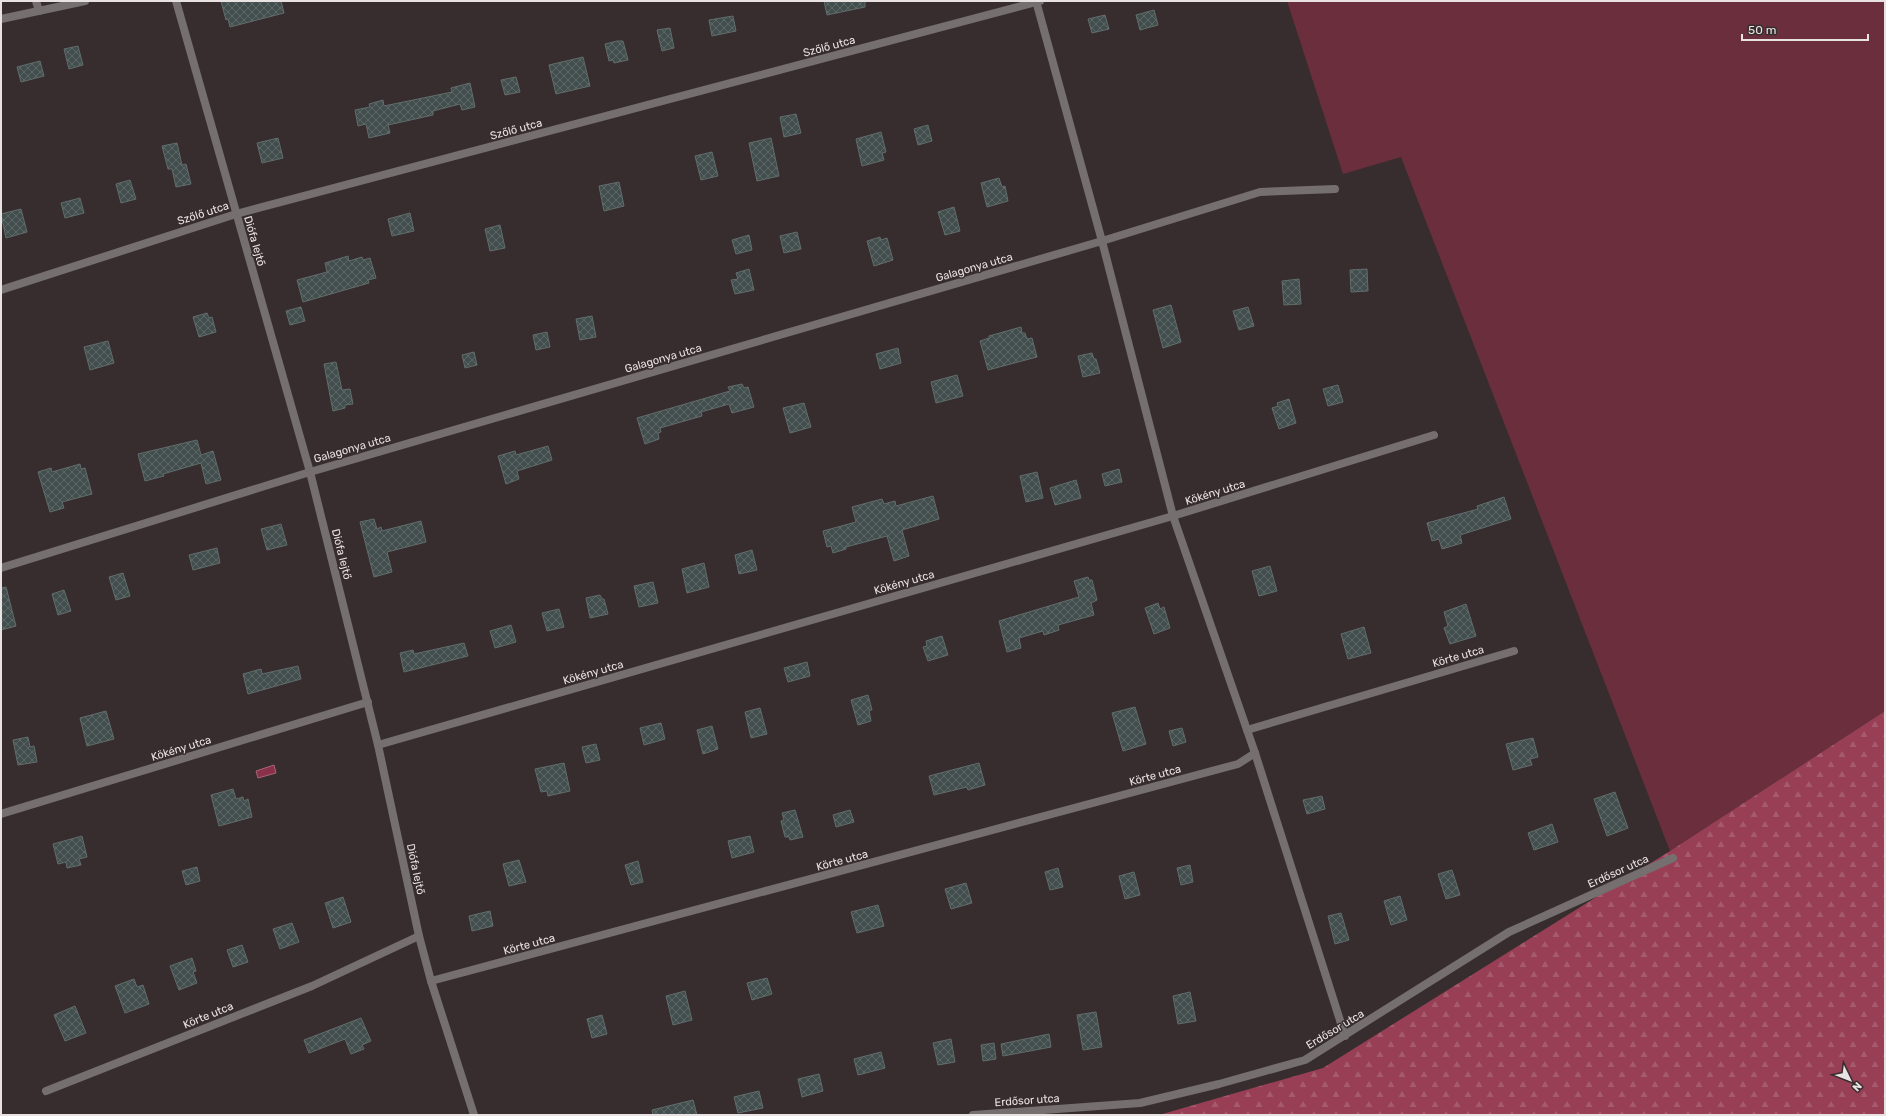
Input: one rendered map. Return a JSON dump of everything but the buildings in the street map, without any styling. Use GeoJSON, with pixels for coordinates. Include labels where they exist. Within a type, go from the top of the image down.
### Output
{"type":"FeatureCollection","features":[{"type":"Feature","properties":{"kind":"street"},"geometry":{"type":"LineString","coordinates":[[36,1],[39,11]]}},
{"type":"Feature","properties":{"kind":"street"},"geometry":{"type":"LineString","coordinates":[[1,19],[85,1]]}},
{"type":"Feature","properties":{"kind":"street","name":"Diófa lejtő"},"geometry":{"type":"LineString","coordinates":[[176,1],[310,472],[368,702],[419,936],[431,981],[474,1115]]}},
{"type":"Feature","properties":{"kind":"street"},"geometry":{"type":"LineString","coordinates":[[1038,1],[1173,516],[1255,753],[1345,1036]]}},
{"type":"Feature","properties":{"kind":"street","name":"Szőlő utca"},"geometry":{"type":"LineString","coordinates":[[1,290],[236,214],[1038,1]]}},
{"type":"Feature","properties":{"kind":"street","name":"Galagonya utca"},"geometry":{"type":"LineString","coordinates":[[1,568],[310,472],[1102,241],[1260,192],[1335,189]]}},
{"type":"Feature","properties":{"kind":"street","name":"Kökény utca"},"geometry":{"type":"LineString","coordinates":[[378,745],[1173,516],[1434,435]]}},
{"type":"Feature","properties":{"kind":"street","name":"Körte utca"},"geometry":{"type":"LineString","coordinates":[[1247,730],[1514,651]]}},
{"type":"Feature","properties":{"kind":"street","name":"Kökény utca"},"geometry":{"type":"LineString","coordinates":[[1,814],[368,702]]}},
{"type":"Feature","properties":{"kind":"street","name":"Körte utca"},"geometry":{"type":"LineString","coordinates":[[431,981],[1238,764],[1255,753]]}},
{"type":"Feature","properties":{"kind":"street","name":"Erdősor utca"},"geometry":{"type":"LineString","coordinates":[[972,1115],[1140,1103],[1219,1084],[1305,1060],[1509,932],[1673,858]]}},
{"type":"Feature","properties":{"kind":"street","name":"Körte utca"},"geometry":{"type":"LineString","coordinates":[[46,1091],[312,986],[419,936]]}},
{"type":"Feature","properties":{"kind":"shaded area"},"geometry":{"type":"Polygon","coordinates":[[[1287,1],[1885,1],[1885,711],[1670,851],[1401,157],[1343,174],[1287,1]]]}},
{"type":"Feature","properties":{"kind":"shaded area"},"geometry":{"type":"Polygon","coordinates":[[[274,765],[276,773],[258,778],[256,771],[274,765]]]}},
{"type":"Feature","properties":{"kind":"green space"},"geometry":{"type":"Polygon","coordinates":[[[1885,711],[1885,1115],[1159,1115],[1323,1068],[1670,851],[1885,711]]]}}]}
